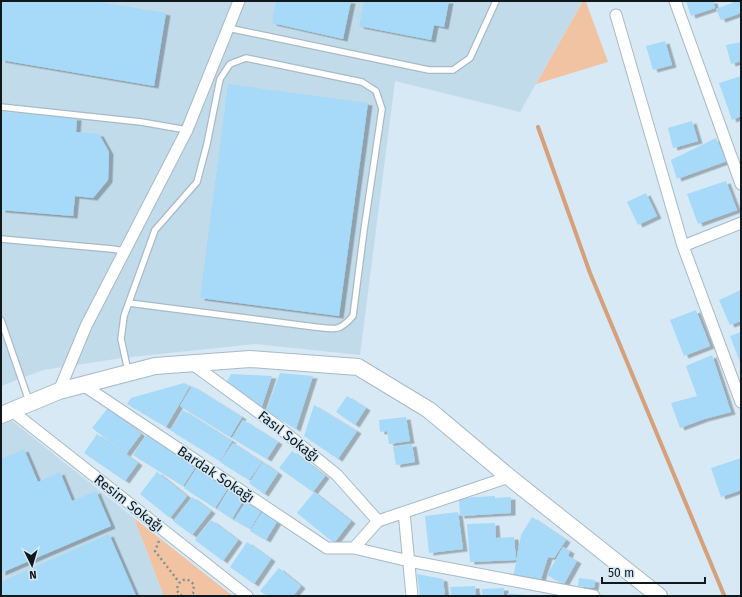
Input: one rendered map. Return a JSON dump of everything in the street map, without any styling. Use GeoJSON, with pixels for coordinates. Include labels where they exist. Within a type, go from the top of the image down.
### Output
{"type":"FeatureCollection","features":[{"type":"Feature","properties":{"kind":"main road"},"geometry":{"type":"LineString","coordinates":[[6,413],[59,391],[155,366],[250,358],[358,367],[430,410],[509,477],[659,596]]}},
{"type":"Feature","properties":{"kind":"street"},"geometry":{"type":"LineString","coordinates":[[59,391],[86,326],[187,130],[239,1]]}},
{"type":"Feature","properties":{"kind":"street"},"geometry":{"type":"LineString","coordinates":[[675,1],[741,184]]}},
{"type":"Feature","properties":{"kind":"street"},"geometry":{"type":"LineString","coordinates":[[616,15],[683,246],[741,402]]}},
{"type":"Feature","properties":{"kind":"street"},"geometry":{"type":"LineString","coordinates":[[683,246],[741,223]]}},
{"type":"Feature","properties":{"kind":"street","name":"Fasıl Sokağı"},"geometry":{"type":"LineString","coordinates":[[190,363],[276,425],[337,475],[378,521]]}},
{"type":"Feature","properties":{"kind":"street","name":"Bardak Sokağı"},"geometry":{"type":"LineString","coordinates":[[83,385],[327,548],[354,548],[409,561],[594,596]]}},
{"type":"Feature","properties":{"kind":"street","name":"Resim Sokağı"},"geometry":{"type":"LineString","coordinates":[[6,413],[163,530],[247,596]]}},
{"type":"Feature","properties":{"kind":"street"},"geometry":{"type":"LineString","coordinates":[[354,548],[378,521],[509,477]]}},
{"type":"Feature","properties":{"kind":"street"},"geometry":{"type":"LineString","coordinates":[[404,512],[412,596]]}},
{"type":"Feature","properties":{"kind":"lane"},"geometry":{"type":"LineString","coordinates":[[228,28],[429,70],[453,70],[470,58],[496,1]]}},
{"type":"Feature","properties":{"kind":"lane"},"geometry":{"type":"LineString","coordinates":[[129,303],[315,327],[338,329],[345,324],[353,316],[382,109],[376,91],[362,82],[246,58],[230,64],[220,79],[207,144],[197,182],[155,230],[124,316],[121,339],[129,373]]}},
{"type":"Feature","properties":{"kind":"lane"},"geometry":{"type":"LineString","coordinates":[[1,107],[141,122],[187,130]]}},
{"type":"Feature","properties":{"kind":"lane"},"geometry":{"type":"LineString","coordinates":[[1,238],[124,251]]}},
{"type":"Feature","properties":{"kind":"lane"},"geometry":{"type":"LineString","coordinates":[[1,320],[29,404]]}},
{"type":"Feature","properties":{"kind":"path"},"geometry":{"type":"LineString","coordinates":[[163,530],[155,551],[179,582]]}},
{"type":"Feature","properties":{"kind":"path"},"geometry":{"type":"LineString","coordinates":[[182,596],[177,591],[177,586],[179,582],[187,579],[194,585],[194,595],[190,596]]}},
{"type":"Feature","properties":{"kind":"shaded area"},"geometry":{"type":"Polygon","coordinates":[[[1,1],[583,1],[520,112],[395,81],[360,355],[255,344],[122,358],[43,370],[1,386],[1,1]]]}},
{"type":"Feature","properties":{"kind":"shaded area"},"geometry":{"type":"Polygon","coordinates":[[[583,1],[589,1],[586,2],[608,62],[536,84],[583,1]]]}},
{"type":"Feature","properties":{"kind":"shaded area"},"geometry":{"type":"Polygon","coordinates":[[[11,420],[134,518],[164,596],[1,596],[1,425],[11,420]]]}},
{"type":"Feature","properties":{"kind":"shaded area"},"geometry":{"type":"Polygon","coordinates":[[[134,518],[233,596],[164,596],[134,518]]]}},
{"type":"Feature","properties":{"kind":"building"},"geometry":{"type":"Polygon","coordinates":[[[1,1],[93,1],[166,13],[154,86],[1,60],[1,1]]]}},
{"type":"Feature","properties":{"kind":"building"},"geometry":{"type":"Polygon","coordinates":[[[276,1],[351,1],[343,39],[272,23],[276,1]]]}},
{"type":"Feature","properties":{"kind":"building"},"geometry":{"type":"Polygon","coordinates":[[[364,1],[449,1],[444,27],[434,25],[431,40],[359,26],[364,1]]]}},
{"type":"Feature","properties":{"kind":"building"},"geometry":{"type":"Polygon","coordinates":[[[686,1],[713,1],[715,8],[691,16],[686,1]]]}},
{"type":"Feature","properties":{"kind":"building"},"geometry":{"type":"Polygon","coordinates":[[[737,1],[741,1],[741,13],[721,20],[716,9],[737,1]]]}},
{"type":"Feature","properties":{"kind":"building"},"geometry":{"type":"Polygon","coordinates":[[[665,41],[672,65],[653,70],[646,46],[665,41]]]}},
{"type":"Feature","properties":{"kind":"building"},"geometry":{"type":"Polygon","coordinates":[[[741,42],[741,61],[731,64],[726,45],[741,42]]]}},
{"type":"Feature","properties":{"kind":"building"},"geometry":{"type":"Polygon","coordinates":[[[741,76],[741,116],[732,120],[719,83],[741,76]]]}},
{"type":"Feature","properties":{"kind":"building"},"geometry":{"type":"Polygon","coordinates":[[[228,84],[368,103],[339,316],[200,298],[228,84]]]}},
{"type":"Feature","properties":{"kind":"building"},"geometry":{"type":"Polygon","coordinates":[[[1,112],[77,118],[76,132],[99,134],[109,152],[108,180],[93,198],[75,196],[73,216],[1,210],[1,112]]]}},
{"type":"Feature","properties":{"kind":"building"},"geometry":{"type":"Polygon","coordinates":[[[692,121],[698,141],[673,148],[668,128],[692,121]]]}},
{"type":"Feature","properties":{"kind":"building"},"geometry":{"type":"Polygon","coordinates":[[[716,138],[727,161],[677,179],[671,160],[716,138]]]}},
{"type":"Feature","properties":{"kind":"building"},"geometry":{"type":"Polygon","coordinates":[[[726,181],[737,210],[698,224],[687,194],[726,181]]]}},
{"type":"Feature","properties":{"kind":"building"},"geometry":{"type":"Polygon","coordinates":[[[646,193],[657,216],[638,225],[627,202],[646,193]]]}},
{"type":"Feature","properties":{"kind":"building"},"geometry":{"type":"Polygon","coordinates":[[[741,290],[741,321],[730,325],[719,300],[741,290]]]}},
{"type":"Feature","properties":{"kind":"building"},"geometry":{"type":"Polygon","coordinates":[[[696,310],[710,346],[684,356],[670,320],[696,310]]]}},
{"type":"Feature","properties":{"kind":"building"},"geometry":{"type":"Polygon","coordinates":[[[741,332],[741,365],[730,336],[741,332]]]}},
{"type":"Feature","properties":{"kind":"building"},"geometry":{"type":"Polygon","coordinates":[[[712,355],[731,412],[704,419],[680,428],[671,403],[697,396],[686,366],[712,355]]]}},
{"type":"Feature","properties":{"kind":"building"},"geometry":{"type":"Polygon","coordinates":[[[280,373],[313,376],[296,429],[266,411],[280,373]]]}},
{"type":"Feature","properties":{"kind":"building"},"geometry":{"type":"Polygon","coordinates":[[[231,374],[272,376],[261,409],[225,385],[231,374]]]}},
{"type":"Feature","properties":{"kind":"building"},"geometry":{"type":"Polygon","coordinates":[[[184,383],[190,386],[166,427],[127,404],[131,398],[184,383]]]}},
{"type":"Feature","properties":{"kind":"building"},"geometry":{"type":"Polygon","coordinates":[[[192,386],[242,417],[230,437],[180,406],[192,386]]]}},
{"type":"Feature","properties":{"kind":"building"},"geometry":{"type":"Polygon","coordinates":[[[347,396],[366,408],[355,425],[336,412],[347,396]]]}},
{"type":"Feature","properties":{"kind":"building"},"geometry":{"type":"Polygon","coordinates":[[[314,405],[357,431],[338,459],[304,436],[314,405]]]}},
{"type":"Feature","properties":{"kind":"building"},"geometry":{"type":"Polygon","coordinates":[[[108,408],[141,434],[126,454],[92,428],[108,408]]]}},
{"type":"Feature","properties":{"kind":"building"},"geometry":{"type":"Polygon","coordinates":[[[183,410],[232,441],[220,461],[170,430],[183,410]]]}},
{"type":"Feature","properties":{"kind":"building"},"geometry":{"type":"Polygon","coordinates":[[[406,417],[410,441],[389,444],[387,431],[380,432],[379,420],[406,417]]]}},
{"type":"Feature","properties":{"kind":"building"},"geometry":{"type":"Polygon","coordinates":[[[243,420],[278,442],[267,459],[232,438],[243,420]]]}},
{"type":"Feature","properties":{"kind":"building"},"geometry":{"type":"Polygon","coordinates":[[[97,434],[138,463],[125,481],[84,453],[97,434]]]}},
{"type":"Feature","properties":{"kind":"building"},"geometry":{"type":"Polygon","coordinates":[[[146,435],[196,466],[183,486],[133,455],[146,435]]]}},
{"type":"Feature","properties":{"kind":"building"},"geometry":{"type":"Polygon","coordinates":[[[233,443],[262,462],[249,480],[220,462],[233,443]]]}},
{"type":"Feature","properties":{"kind":"building"},"geometry":{"type":"Polygon","coordinates":[[[412,444],[415,462],[396,465],[393,447],[412,444]]]}},
{"type":"Feature","properties":{"kind":"building"},"geometry":{"type":"Polygon","coordinates":[[[24,449],[38,482],[60,472],[72,501],[96,491],[111,526],[1,573],[1,459],[24,449]]]}},
{"type":"Feature","properties":{"kind":"building"},"geometry":{"type":"Polygon","coordinates":[[[292,451],[325,476],[313,492],[279,468],[292,451]]]}},
{"type":"Feature","properties":{"kind":"building"},"geometry":{"type":"Polygon","coordinates":[[[741,458],[741,490],[721,497],[711,468],[741,458]]]}},
{"type":"Feature","properties":{"kind":"building"},"geometry":{"type":"Polygon","coordinates":[[[263,462],[278,473],[264,494],[249,483],[263,462]]]}},
{"type":"Feature","properties":{"kind":"building"},"geometry":{"type":"Polygon","coordinates":[[[196,469],[228,488],[215,508],[184,488],[196,469]]]}},
{"type":"Feature","properties":{"kind":"building"},"geometry":{"type":"Polygon","coordinates":[[[157,472],[187,496],[170,518],[140,494],[157,472]]]}},
{"type":"Feature","properties":{"kind":"building"},"geometry":{"type":"Polygon","coordinates":[[[229,489],[244,499],[232,519],[217,509],[229,489]]]}},
{"type":"Feature","properties":{"kind":"building"},"geometry":{"type":"Polygon","coordinates":[[[314,492],[351,521],[334,543],[297,513],[314,492]]]}},
{"type":"Feature","properties":{"kind":"building"},"geometry":{"type":"Polygon","coordinates":[[[495,496],[495,498],[511,497],[511,513],[460,516],[459,498],[495,496]]]}},
{"type":"Feature","properties":{"kind":"building"},"geometry":{"type":"Polygon","coordinates":[[[192,497],[211,511],[192,535],[173,521],[192,497]]]}},
{"type":"Feature","properties":{"kind":"building"},"geometry":{"type":"Polygon","coordinates":[[[247,500],[262,510],[250,529],[234,520],[247,500]]]}},
{"type":"Feature","properties":{"kind":"building"},"geometry":{"type":"Polygon","coordinates":[[[263,511],[278,520],[266,540],[250,531],[263,511]]]}},
{"type":"Feature","properties":{"kind":"building"},"geometry":{"type":"Polygon","coordinates":[[[458,512],[463,549],[429,553],[425,516],[458,512]]]}},
{"type":"Feature","properties":{"kind":"building"},"geometry":{"type":"Polygon","coordinates":[[[532,517],[566,540],[554,558],[548,557],[540,582],[513,578],[521,535],[532,517]]]}},
{"type":"Feature","properties":{"kind":"building"},"geometry":{"type":"Polygon","coordinates":[[[211,520],[238,540],[223,561],[195,540],[211,520]]]}},
{"type":"Feature","properties":{"kind":"building"},"geometry":{"type":"Polygon","coordinates":[[[495,523],[496,538],[514,537],[516,560],[470,562],[467,524],[495,523]]]}},
{"type":"Feature","properties":{"kind":"building"},"geometry":{"type":"Polygon","coordinates":[[[109,534],[136,596],[1,596],[1,582],[109,534]]]}},
{"type":"Feature","properties":{"kind":"building"},"geometry":{"type":"Polygon","coordinates":[[[247,542],[271,559],[254,584],[230,567],[247,542]]]}},
{"type":"Feature","properties":{"kind":"building"},"geometry":{"type":"Polygon","coordinates":[[[563,547],[570,551],[568,556],[577,561],[564,584],[547,575],[563,547]]]}},
{"type":"Feature","properties":{"kind":"building"},"geometry":{"type":"Polygon","coordinates":[[[279,568],[301,586],[293,596],[267,596],[260,591],[279,568]]]}},
{"type":"Feature","properties":{"kind":"building"},"geometry":{"type":"Polygon","coordinates":[[[417,574],[443,579],[445,596],[420,596],[417,574]]]}},
{"type":"Feature","properties":{"kind":"building"},"geometry":{"type":"Polygon","coordinates":[[[579,578],[595,580],[594,588],[578,586],[579,578]]]}},
{"type":"Feature","properties":{"kind":"building"},"geometry":{"type":"Polygon","coordinates":[[[475,586],[476,596],[451,596],[450,587],[475,586]]]}},
{"type":"Feature","properties":{"kind":"building"},"geometry":{"type":"Polygon","coordinates":[[[504,588],[504,596],[482,596],[482,589],[504,588]]]}},
{"type":"Feature","properties":{"kind":"building"},"geometry":{"type":"Polygon","coordinates":[[[507,593],[524,595],[524,596],[507,596],[507,593]]]}},
{"type":"Feature","properties":{"kind":"waterway"},"geometry":{"type":"LineString","coordinates":[[538,127],[590,273],[724,595]]}}]}
